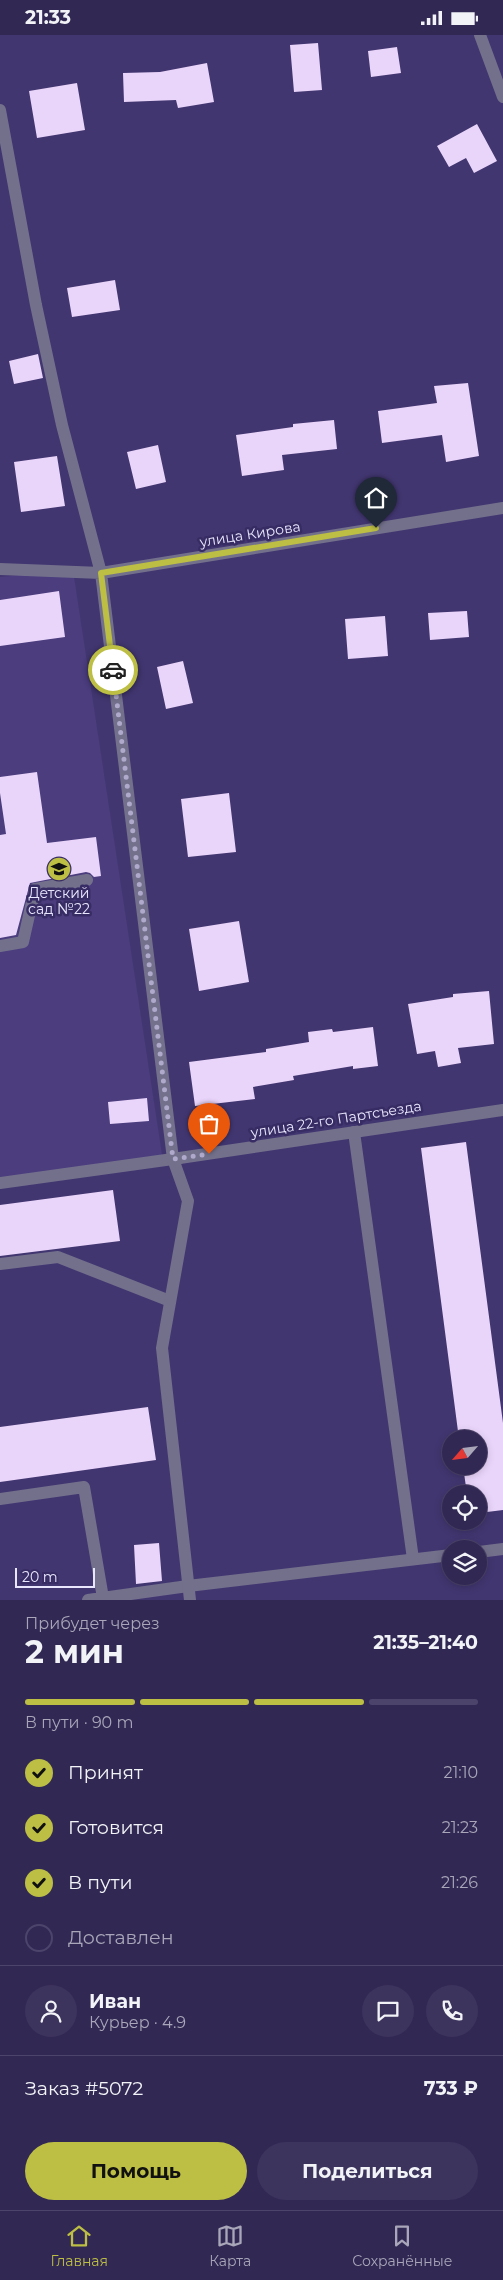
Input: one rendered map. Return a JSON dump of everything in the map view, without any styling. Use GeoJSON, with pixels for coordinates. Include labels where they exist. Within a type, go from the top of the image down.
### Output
{"type":"FeatureCollection","features":[{"type":"Feature","properties":{"kind":"street"},"geometry":{"type":"LineString","coordinates":[[480,35],[503,97]]}},
{"type":"Feature","properties":{"kind":"street"},"geometry":{"type":"LineString","coordinates":[[0,110],[36,305],[62,425],[101,573],[177,1159],[188,1201],[162,1348],[190,1600]]}},
{"type":"Feature","properties":{"kind":"street","name":"улица Кирова"},"geometry":{"type":"LineString","coordinates":[[0,569],[101,573],[503,508]]}},
{"type":"Feature","properties":{"kind":"street"},"geometry":{"type":"LineString","coordinates":[[0,946],[23,941],[35,889],[87,880]]}},
{"type":"Feature","properties":{"kind":"street","name":"улица 22-го Партсъезда"},"geometry":{"type":"LineString","coordinates":[[0,1183],[177,1159],[503,1109]]}},
{"type":"Feature","properties":{"kind":"street"},"geometry":{"type":"LineString","coordinates":[[354,1132],[413,1559]]}},
{"type":"Feature","properties":{"kind":"street"},"geometry":{"type":"LineString","coordinates":[[0,1263],[58,1257],[170,1301]]}},
{"type":"Feature","properties":{"kind":"street"},"geometry":{"type":"LineString","coordinates":[[0,1499],[84,1487],[103,1598]]}},
{"type":"Feature","properties":{"kind":"street"},"geometry":{"type":"LineString","coordinates":[[487,1551],[503,1549]]}},
{"type":"Feature","properties":{"kind":"street"},"geometry":{"type":"LineString","coordinates":[[88,1600],[188,1586],[442,1556]]}},
{"type":"Feature","properties":{"kind":"shaded area","name":"Детский сад №22"},"geometry":{"type":"Polygon","coordinates":[[[73,570],[163,1161],[0,1177],[0,577],[73,570]]]}},
{"type":"Feature","properties":{"kind":"building"},"geometry":{"type":"Polygon","coordinates":[[[318,43],[322,90],[294,92],[290,45],[318,43]]]}},
{"type":"Feature","properties":{"kind":"building"},"geometry":{"type":"Polygon","coordinates":[[[397,47],[401,73],[371,77],[368,51],[397,47]]]}},
{"type":"Feature","properties":{"kind":"building"},"geometry":{"type":"Polygon","coordinates":[[[207,63],[214,102],[178,108],[176,100],[124,102],[123,73],[160,72],[207,63]]]}},
{"type":"Feature","properties":{"kind":"building"},"geometry":{"type":"Polygon","coordinates":[[[77,83],[85,130],[37,138],[29,91],[77,83]]]}},
{"type":"Feature","properties":{"kind":"building"},"geometry":{"type":"Polygon","coordinates":[[[477,124],[497,161],[474,173],[466,158],[449,167],[437,146],[477,124]]]}},
{"type":"Feature","properties":{"kind":"building"},"geometry":{"type":"Polygon","coordinates":[[[115,280],[120,310],[72,317],[67,288],[115,280]]]}},
{"type":"Feature","properties":{"kind":"building"},"geometry":{"type":"Polygon","coordinates":[[[38,354],[43,378],[14,384],[9,361],[38,354]]]}},
{"type":"Feature","properties":{"kind":"building"},"geometry":{"type":"Polygon","coordinates":[[[468,383],[479,456],[446,462],[442,435],[382,443],[378,411],[437,403],[434,386],[468,383]]]}},
{"type":"Feature","properties":{"kind":"building"},"geometry":{"type":"Polygon","coordinates":[[[334,420],[337,449],[282,455],[284,470],[242,476],[236,435],[293,427],[293,424],[334,420]]]}},
{"type":"Feature","properties":{"kind":"building"},"geometry":{"type":"Polygon","coordinates":[[[158,445],[166,482],[136,489],[127,452],[158,445]]]}},
{"type":"Feature","properties":{"kind":"building"},"geometry":{"type":"Polygon","coordinates":[[[57,456],[65,506],[21,512],[14,462],[57,456]]]}},
{"type":"Feature","properties":{"kind":"building"},"geometry":{"type":"Polygon","coordinates":[[[59,591],[65,637],[0,646],[0,600],[59,591]]]}},
{"type":"Feature","properties":{"kind":"building"},"geometry":{"type":"Polygon","coordinates":[[[467,611],[469,637],[430,640],[428,613],[467,611]]]}},
{"type":"Feature","properties":{"kind":"building"},"geometry":{"type":"Polygon","coordinates":[[[385,616],[388,656],[348,659],[345,619],[385,616]]]}},
{"type":"Feature","properties":{"kind":"building"},"geometry":{"type":"Polygon","coordinates":[[[183,661],[193,703],[166,709],[157,667],[183,661]]]}},
{"type":"Feature","properties":{"kind":"building"},"geometry":{"type":"Polygon","coordinates":[[[37,772],[47,843],[96,837],[101,876],[94,877],[86,872],[30,883],[16,935],[0,938],[0,835],[6,834],[0,793],[0,777],[37,772]]]}},
{"type":"Feature","properties":{"kind":"building"},"geometry":{"type":"Polygon","coordinates":[[[229,793],[236,852],[188,857],[181,799],[229,793]]]}},
{"type":"Feature","properties":{"kind":"building"},"geometry":{"type":"Polygon","coordinates":[[[239,921],[249,982],[199,991],[189,929],[239,921]]]}},
{"type":"Feature","properties":{"kind":"building"},"geometry":{"type":"Polygon","coordinates":[[[489,991],[494,1044],[458,1048],[461,1063],[438,1067],[435,1051],[417,1054],[408,1004],[453,997],[453,994],[489,991]]]}},
{"type":"Feature","properties":{"kind":"building"},"geometry":{"type":"Polygon","coordinates":[[[373,1027],[378,1066],[353,1069],[353,1066],[293,1076],[294,1080],[253,1087],[255,1099],[195,1106],[189,1062],[266,1052],[266,1049],[309,1042],[308,1032],[332,1029],[333,1032],[373,1027]]]}},
{"type":"Feature","properties":{"kind":"building"},"geometry":{"type":"Polygon","coordinates":[[[147,1098],[149,1121],[110,1124],[108,1102],[147,1098]]]}},
{"type":"Feature","properties":{"kind":"building"},"geometry":{"type":"Polygon","coordinates":[[[466,1142],[503,1423],[503,1510],[487,1512],[487,1485],[466,1485],[464,1475],[488,1475],[488,1430],[458,1430],[421,1148],[466,1142]]]}},
{"type":"Feature","properties":{"kind":"building"},"geometry":{"type":"Polygon","coordinates":[[[113,1190],[120,1241],[0,1256],[0,1205],[113,1190]]]}},
{"type":"Feature","properties":{"kind":"building"},"geometry":{"type":"Polygon","coordinates":[[[148,1407],[156,1460],[0,1482],[0,1427],[148,1407]]]}},
{"type":"Feature","properties":{"kind":"building"},"geometry":{"type":"Polygon","coordinates":[[[159,1543],[162,1581],[136,1584],[134,1545],[159,1543]]]}},
{"type":"Feature","properties":{"kind":"way so far"},"geometry":{"type":"LineString","coordinates":[[113,670],[173,1159],[209,1154]]}},
{"type":"Feature","properties":{"kind":"place","name":"Детский сад №22"},"geometry":{"type":"Point","coordinates":[59,869]}},
{"type":"Feature","properties":{"kind":"route"},"geometry":{"type":"LineString","coordinates":[[113,670],[101,573],[376,528]]}}]}
